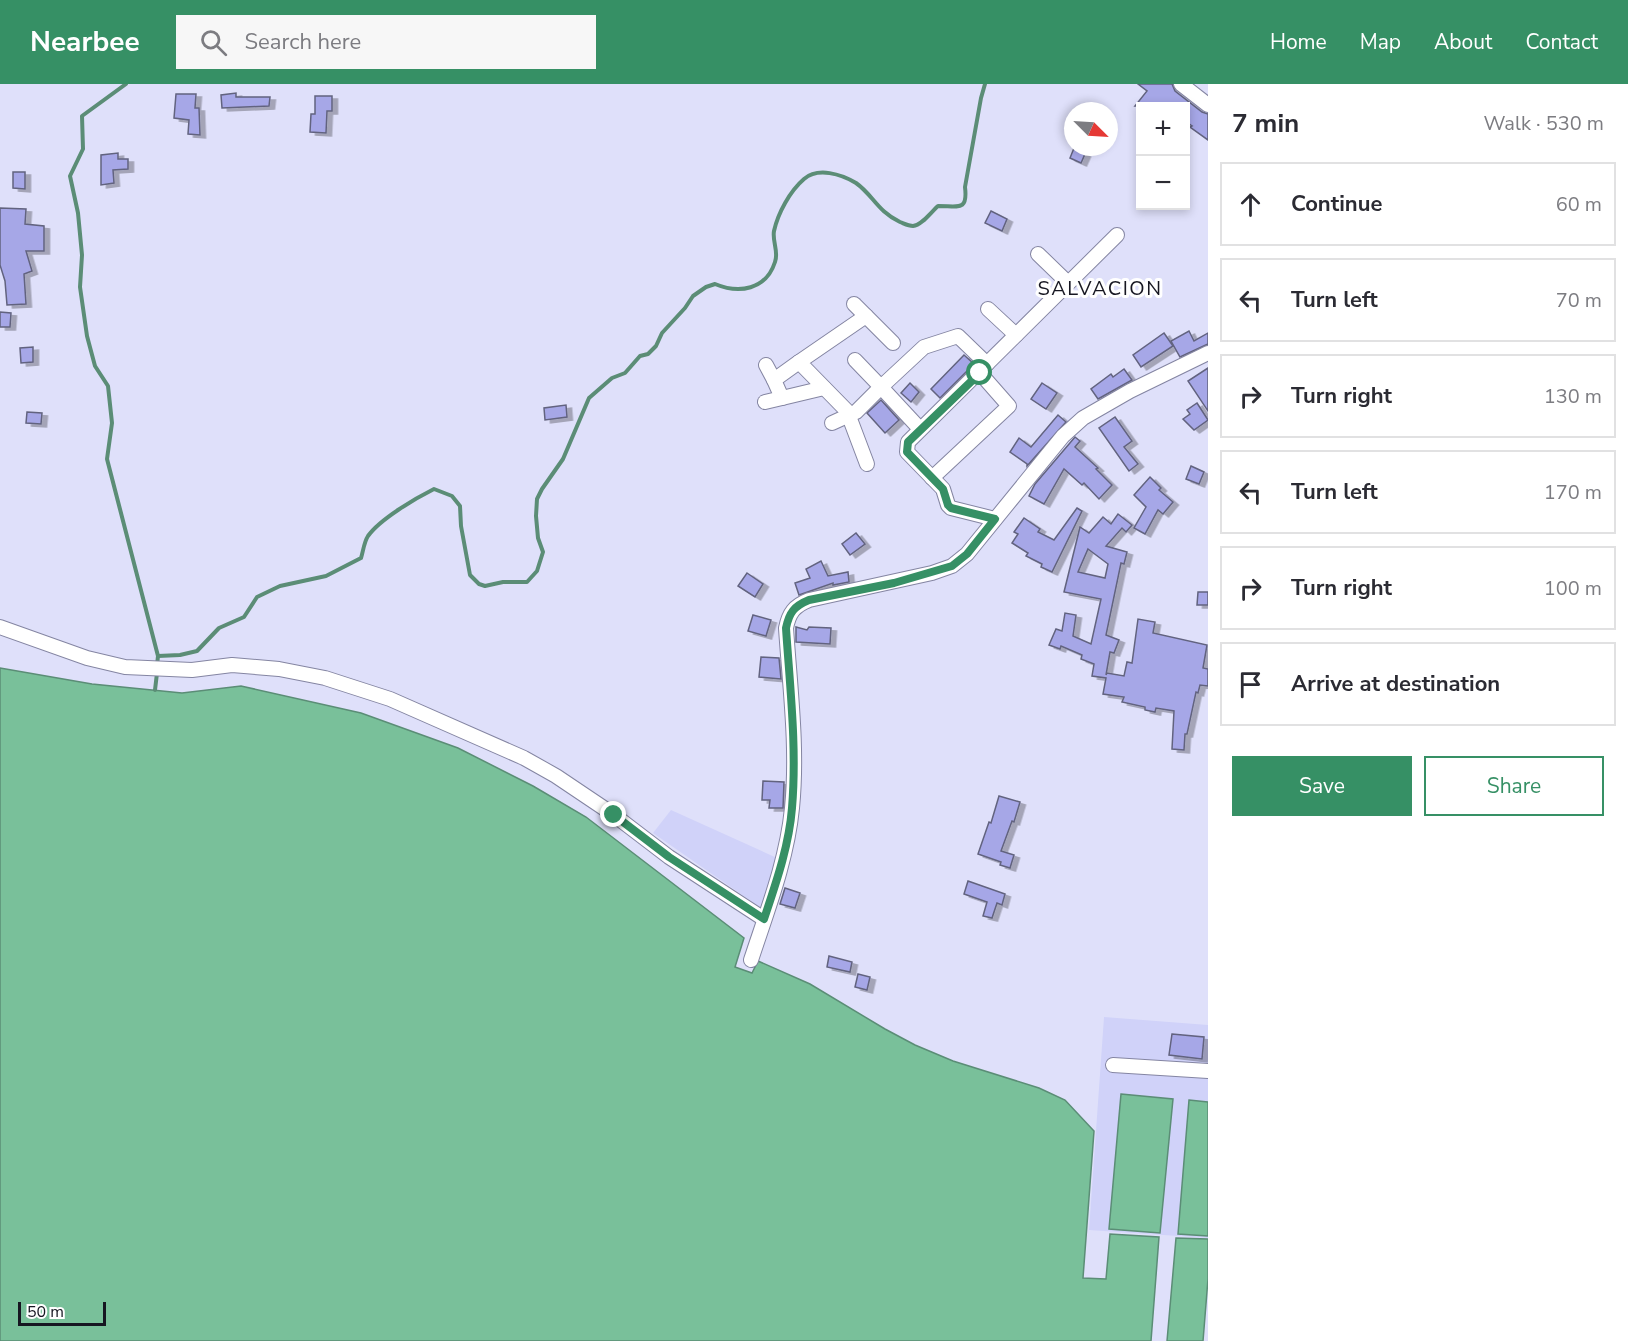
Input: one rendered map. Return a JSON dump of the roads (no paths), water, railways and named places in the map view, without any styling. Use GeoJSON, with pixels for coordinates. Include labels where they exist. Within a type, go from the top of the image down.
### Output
{"type":"FeatureCollection","features":[{"type":"Feature","properties":{"kind":"street"},"geometry":{"type":"LineString","coordinates":[[1181,84],[1208,105]]}},
{"type":"Feature","properties":{"kind":"street"},"geometry":{"type":"LineString","coordinates":[[995,519],[951,508],[943,489],[907,452],[908,442],[1117,236]]}},
{"type":"Feature","properties":{"kind":"street"},"geometry":{"type":"LineString","coordinates":[[1038,254],[1068,283]]}},
{"type":"Feature","properties":{"kind":"street"},"geometry":{"type":"LineString","coordinates":[[854,304],[893,343]]}},
{"type":"Feature","properties":{"kind":"street"},"geometry":{"type":"LineString","coordinates":[[988,309],[1016,335]]}},
{"type":"Feature","properties":{"kind":"street"},"geometry":{"type":"LineString","coordinates":[[774,380],[866,316]]}},
{"type":"Feature","properties":{"kind":"street"},"geometry":{"type":"LineString","coordinates":[[832,423],[856,412],[924,347],[958,336],[984,368],[1009,406],[932,478]]}},
{"type":"Feature","properties":{"kind":"street"},"geometry":{"type":"LineString","coordinates":[[751,960],[788,839],[792,810],[793,730],[786,628],[789,615],[797,605],[809,600],[894,583],[952,566],[967,554],[1057,443],[1083,418],[1130,391],[1208,353]]}},
{"type":"Feature","properties":{"kind":"street"},"geometry":{"type":"LineString","coordinates":[[855,360],[920,429]]}},
{"type":"Feature","properties":{"kind":"street"},"geometry":{"type":"LineString","coordinates":[[799,362],[847,411],[867,464]]}},
{"type":"Feature","properties":{"kind":"street"},"geometry":{"type":"LineString","coordinates":[[766,365],[782,398]]}},
{"type":"Feature","properties":{"kind":"street"},"geometry":{"type":"LineString","coordinates":[[765,402],[824,388]]}},
{"type":"Feature","properties":{"kind":"street"},"geometry":{"type":"LineString","coordinates":[[0,627],[87,658],[125,667],[192,670],[232,665],[279,669],[314,676],[390,699],[524,758],[556,776],[614,815],[669,857],[764,919]]}},
{"type":"Feature","properties":{"kind":"street"},"geometry":{"type":"LineString","coordinates":[[1113,1065],[1208,1071]]}},
{"type":"Feature","properties":{"kind":"waterway"},"geometry":{"type":"LineString","coordinates":[[126,84],[82,116],[83,149],[70,176],[78,213],[82,255],[80,287],[87,336],[95,366],[108,386],[112,423],[107,459],[158,656],[157,665]]}},
{"type":"Feature","properties":{"kind":"waterway"},"geometry":{"type":"LineString","coordinates":[[158,656],[180,655],[197,651],[219,628],[244,617],[257,597],[280,586],[326,576],[361,558],[367,538],[374,529],[399,509],[434,489],[452,496],[460,506],[461,526],[470,575],[479,584],[485,586],[503,582],[527,582],[537,571],[543,552],[538,538],[537,499],[563,459],[589,398],[612,378],[625,373],[640,356],[648,354],[656,346],[662,333],[693,296],[706,287],[715,284],[742,289],[765,279],[776,258],[774,231],[778,217],[794,190],[810,175],[830,173],[856,183],[892,218],[910,226],[920,223],[938,206],[956,207],[963,204],[985,84]]}},
{"type":"Feature","properties":{"kind":"waterway"},"geometry":{"type":"LineString","coordinates":[[155,690],[157,673]]}},
{"type":"Feature","properties":{"kind":"district","name":"SALVACION"},"geometry":{"type":"Point","coordinates":[1100,288]}}]}
